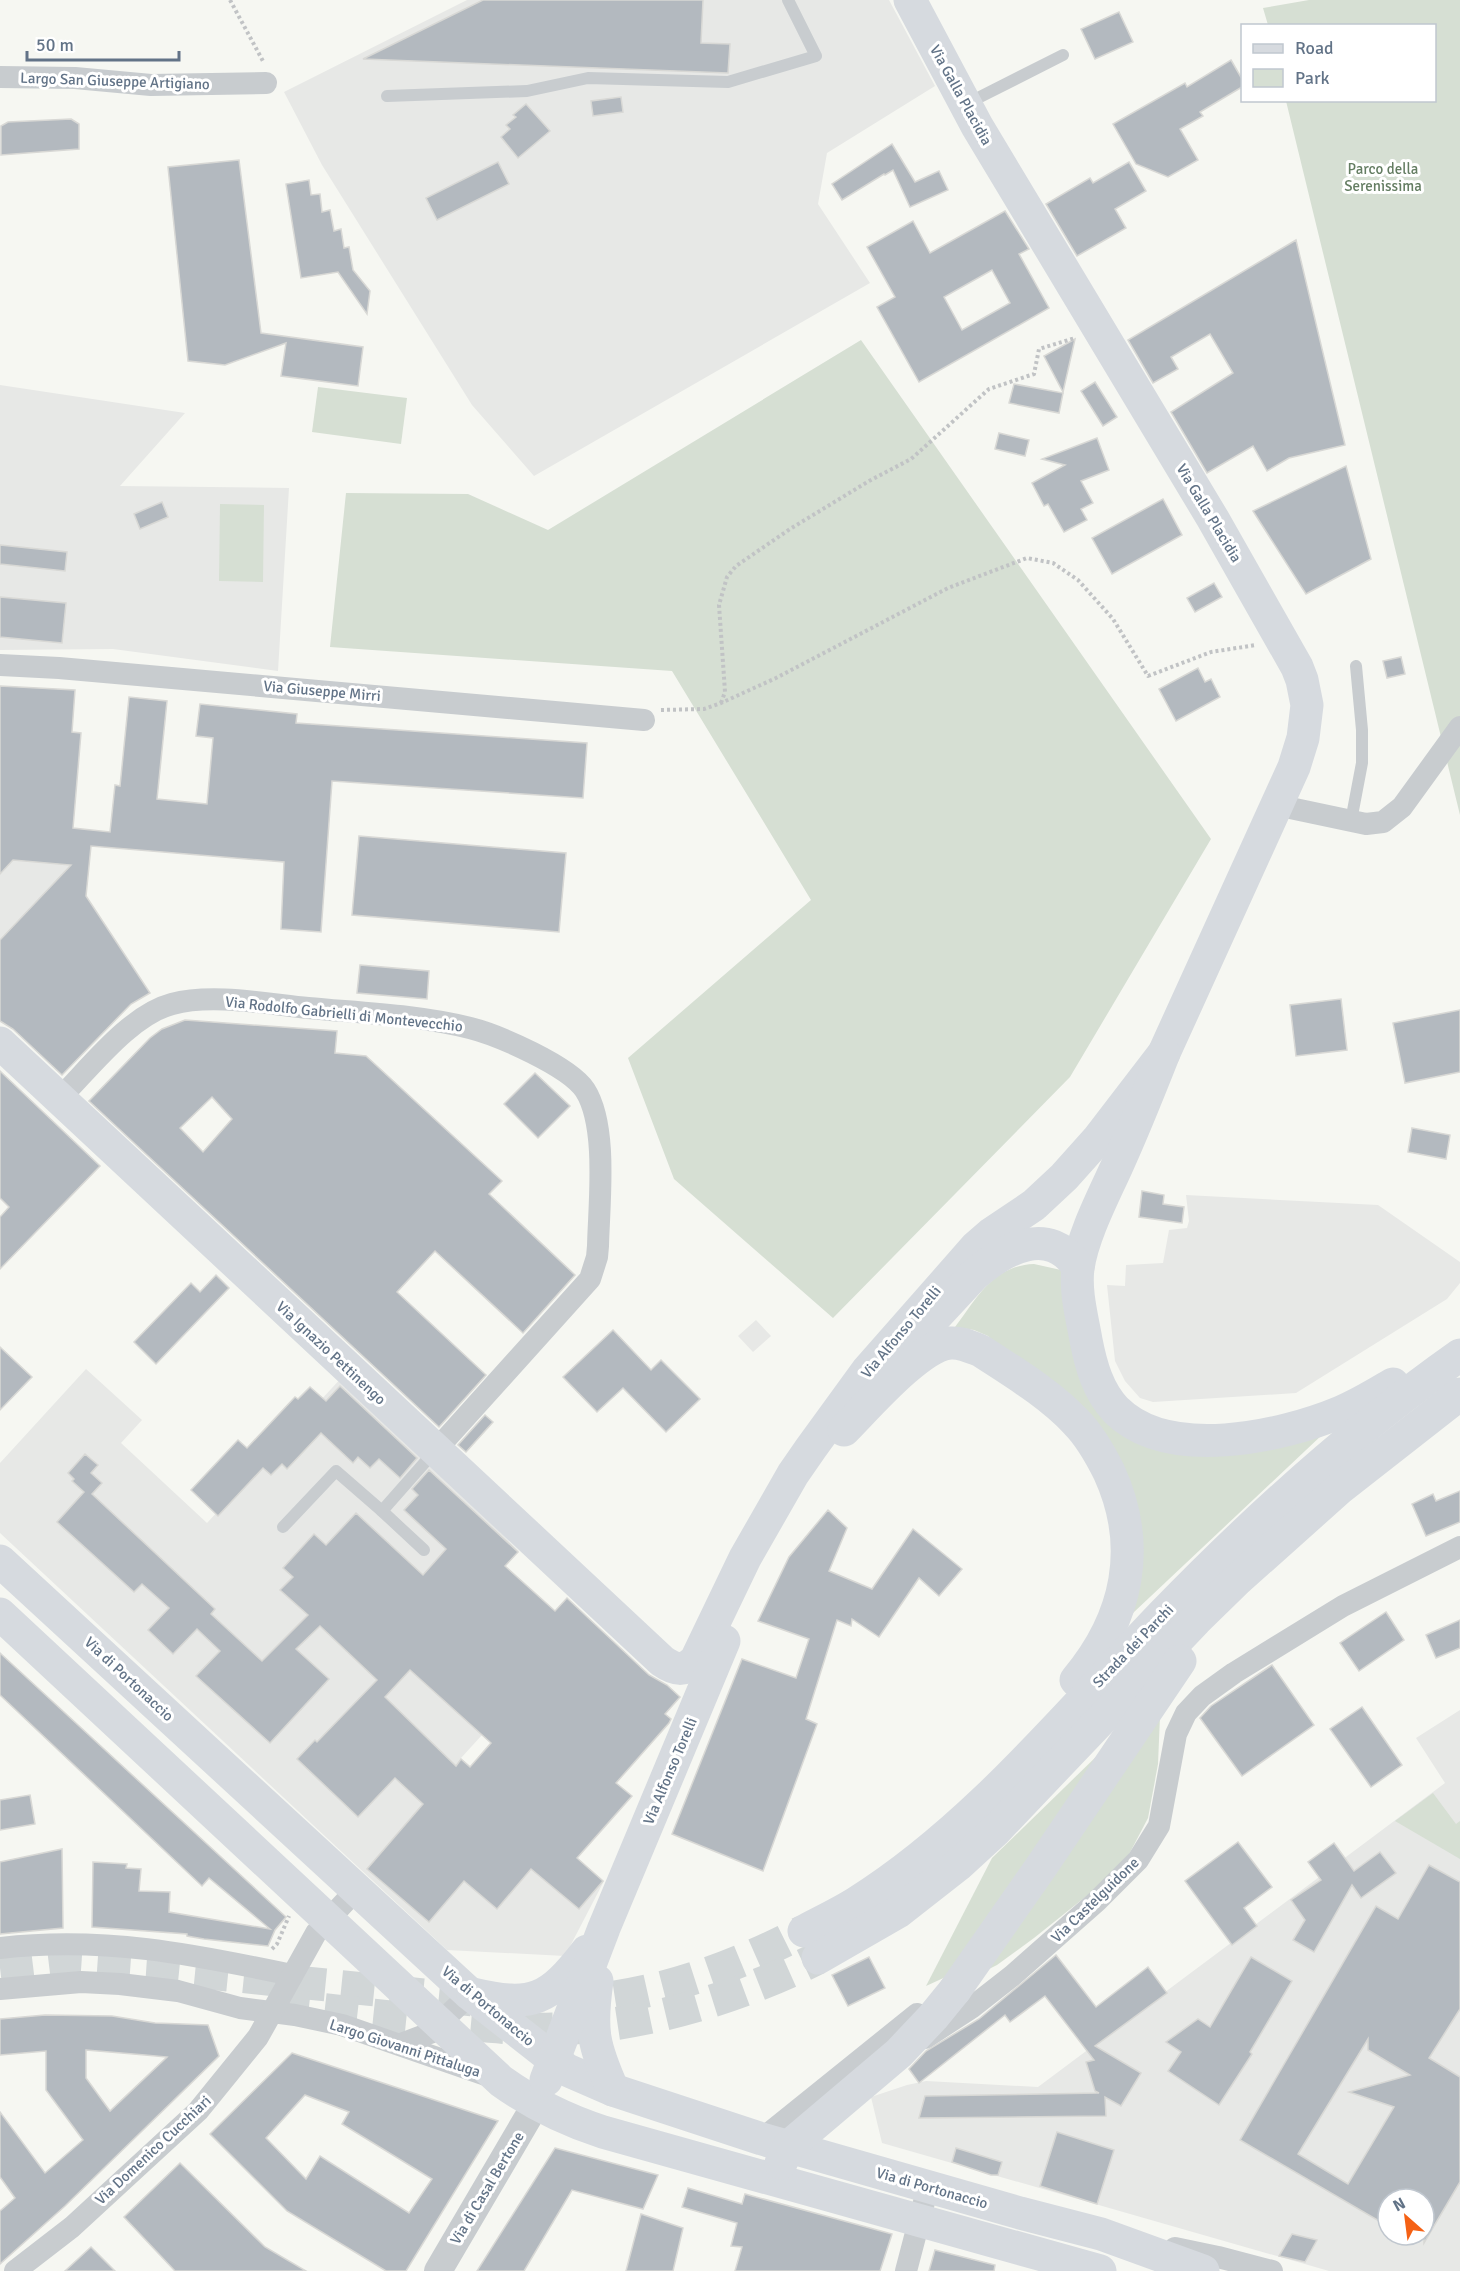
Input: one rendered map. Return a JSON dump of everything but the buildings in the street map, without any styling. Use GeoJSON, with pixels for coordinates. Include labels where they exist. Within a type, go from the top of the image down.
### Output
{"type":"FeatureCollection","features":[{"type":"Feature","properties":{"kind":"main road","name":"Via Galla Placidia"},"geometry":{"type":"LineString","coordinates":[[910,0],[965,105],[1207,509],[1284,641],[1302,680],[1306,720],[1299,752],[1164,1053]]}},
{"type":"Feature","properties":{"kind":"main road","name":"Via Ignazio Pettinengo"},"geometry":{"type":"LineString","coordinates":[[0,1043],[662,1661],[683,1698],[688,1726]]}},
{"type":"Feature","properties":{"kind":"main road"},"geometry":{"type":"LineString","coordinates":[[1164,1053],[1142,1113],[1092,1225],[1078,1267],[1078,1295],[1089,1355],[1102,1392],[1114,1407],[1127,1419],[1152,1433],[1165,1437],[1194,1440],[1260,1435],[1309,1423],[1352,1407],[1460,1346]]}},
{"type":"Feature","properties":{"kind":"main road","name":"Via Alfonso Torelli"},"geometry":{"type":"LineString","coordinates":[[662,1661],[672,1668],[680,1669],[689,1666],[698,1658],[737,1574],[788,1483],[861,1380],[899,1333],[976,1247],[1034,1205],[1064,1177],[1124,1107],[1164,1053]]}},
{"type":"Feature","properties":{"kind":"main road"},"geometry":{"type":"LineString","coordinates":[[844,1430],[873,1385],[904,1349],[986,1264],[1011,1249],[1035,1244],[1057,1247],[1065,1251],[1078,1267]]}},
{"type":"Feature","properties":{"kind":"main road"},"geometry":{"type":"LineString","coordinates":[[844,1430],[915,1360],[939,1346],[958,1343],[981,1351],[1067,1413],[1093,1443],[1118,1493],[1125,1520],[1128,1553],[1125,1582],[1109,1632],[1086,1668],[1032,1732],[970,1814]]}},
{"type":"Feature","properties":{"kind":"main road","name":"Strada dei Parchi"},"geometry":{"type":"LineString","coordinates":[[1460,1355],[1363,1428],[1252,1525],[970,1814],[883,1885],[856,1903],[811,1944],[860,1936],[909,1905],[969,1855],[1219,1598],[1340,1488],[1460,1394]]}},
{"type":"Feature","properties":{"kind":"main road","name":"Via Alfonso Torelli"},"geometry":{"type":"LineString","coordinates":[[536,2104],[604,1928],[729,1629],[765,1558],[808,1484],[844,1430]]}},
{"type":"Feature","properties":{"kind":"main road","name":"Via di Portonaccio"},"geometry":{"type":"LineString","coordinates":[[2,1566],[470,1994],[553,2061],[581,2077],[613,2090],[775,2143],[1101,2234],[1203,2271]]}},
{"type":"Feature","properties":{"kind":"main road"},"geometry":{"type":"LineString","coordinates":[[774,2181],[775,2143],[899,2053],[955,1990],[1199,1634],[1219,1598]]}},
{"type":"Feature","properties":{"kind":"main road"},"geometry":{"type":"LineString","coordinates":[[0,1614],[501,2081],[536,2104],[560,2117],[603,2132],[1100,2271]]}},
{"type":"Feature","properties":{"kind":"main road"},"geometry":{"type":"LineString","coordinates":[[470,1994],[494,1999],[523,2001],[550,1992],[572,1970],[604,1928]]}},
{"type":"Feature","properties":{"kind":"main road"},"geometry":{"type":"LineString","coordinates":[[604,1928],[592,2021],[599,2057],[613,2090]]}},
{"type":"Feature","properties":{"kind":"street","name":"Largo San Giuseppe Artigiano"},"geometry":{"type":"LineString","coordinates":[[0,77],[75,78],[151,85],[266,83]]}},
{"type":"Feature","properties":{"kind":"street","name":"Via Giuseppe Mirri"},"geometry":{"type":"LineString","coordinates":[[0,665],[59,668],[644,720]]}},
{"type":"Feature","properties":{"kind":"street"},"geometry":{"type":"LineString","coordinates":[[1276,805],[1351,821],[1372,824],[1383,822],[1402,807],[1460,727]]}},
{"type":"Feature","properties":{"kind":"street","name":"Via Rodolfo Gabrielli di Montevecchio"},"geometry":{"type":"LineString","coordinates":[[60,1099],[107,1050],[144,1016],[172,1004],[200,1000],[359,1013],[470,1028],[511,1043],[553,1064],[576,1079],[590,1100],[598,1132],[600,1175],[598,1246],[590,1279],[435,1451]]}},
{"type":"Feature","properties":{"kind":"street","name":"Via Castelguidone"},"geometry":{"type":"LineString","coordinates":[[899,2053],[950,2022],[1012,1976],[1108,1892],[1129,1870],[1149,1845],[1159,1826],[1173,1743],[1180,1723],[1193,1704],[1211,1688],[1337,1609],[1460,1547]]}},
{"type":"Feature","properties":{"kind":"street"},"geometry":{"type":"LineString","coordinates":[[273,2012],[308,1945],[326,1920],[357,1889]]}},
{"type":"Feature","properties":{"kind":"street"},"geometry":{"type":"LineString","coordinates":[[0,1948],[55,1944],[142,1947],[185,1953],[291,1975]]}},
{"type":"Feature","properties":{"kind":"street"},"geometry":{"type":"LineString","coordinates":[[775,2143],[918,2013],[955,1990],[1012,1976]]}},
{"type":"Feature","properties":{"kind":"street","name":"Largo Giovanni Pittaluga"},"geometry":{"type":"LineString","coordinates":[[0,1989],[60,1982],[120,1984],[178,1991],[240,2008],[342,2025],[501,2081]]}},
{"type":"Feature","properties":{"kind":"street"},"geometry":{"type":"LineString","coordinates":[[400,2044],[422,2037],[440,2024],[470,1994]]}},
{"type":"Feature","properties":{"kind":"street","name":"Via Domenico Cucchiari"},"geometry":{"type":"LineString","coordinates":[[15,2271],[72,2226],[198,2111],[244,2057],[273,2012]]}},
{"type":"Feature","properties":{"kind":"street","name":"Via di Casal Bertone"},"geometry":{"type":"LineString","coordinates":[[438,2271],[536,2104]]}},
{"type":"Feature","properties":{"kind":"street"},"geometry":{"type":"LineString","coordinates":[[906,2271],[928,2187]]}},
{"type":"Feature","properties":{"kind":"street","name":"Via di Portonaccio"},"geometry":{"type":"LineString","coordinates":[[1101,2234],[1218,2256],[1272,2271]]}},
{"type":"Feature","properties":{"kind":"lane"},"geometry":{"type":"LineString","coordinates":[[387,96],[527,91],[588,78],[728,82],[816,56],[788,0]]}},
{"type":"Feature","properties":{"kind":"lane"},"geometry":{"type":"LineString","coordinates":[[965,105],[1063,55]]}},
{"type":"Feature","properties":{"kind":"lane"},"geometry":{"type":"LineString","coordinates":[[1351,821],[1362,763],[1362,730],[1356,666]]}},
{"type":"Feature","properties":{"kind":"lane"},"geometry":{"type":"LineString","coordinates":[[382,1511],[435,1451]]}},
{"type":"Feature","properties":{"kind":"lane"},"geometry":{"type":"LineString","coordinates":[[283,1527],[336,1471],[424,1550]]}},
{"type":"Feature","properties":{"kind":"path"},"geometry":{"type":"LineString","coordinates":[[230,0],[267,68],[266,83]]}},
{"type":"Feature","properties":{"kind":"path"},"geometry":{"type":"LineString","coordinates":[[721,703],[725,692],[719,605],[727,577],[736,566],[768,543],[859,487],[911,459],[989,389],[1034,374],[1039,349],[1098,328]]}},
{"type":"Feature","properties":{"kind":"path"},"geometry":{"type":"LineString","coordinates":[[644,720],[655,710],[704,709],[721,703],[776,678],[948,588],[1027,558],[1053,563],[1078,580],[1113,619],[1148,676],[1211,652],[1284,641]]}},
{"type":"Feature","properties":{"kind":"path"},"geometry":{"type":"LineString","coordinates":[[264,1955],[277,1944],[290,1915]]}},
{"type":"Feature","properties":{"kind":"shaded area"},"geometry":{"type":"Polygon","coordinates":[[[467,0],[889,0],[935,86],[827,153],[818,204],[870,283],[534,476],[472,405],[322,165],[284,92],[467,0]]]}},
{"type":"Feature","properties":{"kind":"shaded area"},"geometry":{"type":"Polygon","coordinates":[[[0,385],[185,413],[120,486],[289,488],[278,671],[113,649],[0,650],[0,385]]]}},
{"type":"Feature","properties":{"kind":"shaded area"},"geometry":{"type":"Polygon","coordinates":[[[0,839],[91,846],[86,896],[0,986],[0,839]]]}},
{"type":"Feature","properties":{"kind":"shaded area"},"geometry":{"type":"Polygon","coordinates":[[[1186,1195],[1378,1205],[1460,1262],[1460,1283],[1447,1299],[1296,1393],[1153,1402],[1140,1398],[1125,1381],[1115,1361],[1107,1285],[1125,1286],[1126,1265],[1163,1263],[1169,1230],[1187,1228],[1189,1221],[1186,1195]]]}},
{"type":"Feature","properties":{"kind":"shaded area"},"geometry":{"type":"Polygon","coordinates":[[[756,1320],[771,1336],[753,1352],[738,1336],[756,1320]]]}},
{"type":"Feature","properties":{"kind":"shaded area"},"geometry":{"type":"Polygon","coordinates":[[[86,1369],[142,1420],[121,1443],[207,1523],[344,1375],[519,1551],[410,1670],[482,1735],[461,1758],[604,1881],[565,1956],[447,1950],[0,1533],[0,1463],[86,1369]]]}},
{"type":"Feature","properties":{"kind":"shaded area"},"geometry":{"type":"Polygon","coordinates":[[[1460,1710],[1460,2271],[1329,2271],[882,2143],[871,2097],[926,2081],[1038,2087],[1445,1783],[1416,1738],[1460,1710]]]}},
{"type":"Feature","properties":{"kind":"green space","name":"Parco della Serenissima"},"geometry":{"type":"Polygon","coordinates":[[[1309,0],[1460,0],[1460,815],[1286,102],[1436,102],[1436,24],[1268,24],[1263,8],[1309,0]]]}},
{"type":"Feature","properties":{"kind":"green space"},"geometry":{"type":"Polygon","coordinates":[[[861,340],[1211,839],[1070,1077],[833,1318],[674,1179],[628,1058],[811,900],[672,671],[330,647],[346,493],[468,494],[548,530],[861,340]]]}},
{"type":"Feature","properties":{"kind":"green space"},"geometry":{"type":"Polygon","coordinates":[[[318,387],[407,398],[401,444],[312,432],[318,387]]]}},
{"type":"Feature","properties":{"kind":"green space"},"geometry":{"type":"Polygon","coordinates":[[[220,504],[264,505],[263,582],[219,581],[220,504]]]}},
{"type":"Feature","properties":{"kind":"green space"},"geometry":{"type":"Polygon","coordinates":[[[1034,1264],[1061,1270],[1115,1426],[1323,1434],[1133,1613],[1135,1497],[988,1336],[974,1330],[955,1327],[979,1294],[997,1277],[1007,1270],[1034,1264]]]}},
{"type":"Feature","properties":{"kind":"green space"},"geometry":{"type":"Polygon","coordinates":[[[1160,1716],[1158,1764],[1148,1818],[1125,1862],[1034,1938],[997,1965],[979,1974],[1160,1716]]]}},
{"type":"Feature","properties":{"kind":"green space"},"geometry":{"type":"Polygon","coordinates":[[[1103,1750],[950,1975],[926,1986],[992,1858],[1103,1750]]]}},
{"type":"Feature","properties":{"kind":"green space"},"geometry":{"type":"Polygon","coordinates":[[[1433,1793],[1456,1824],[1460,1821],[1460,1859],[1395,1821],[1433,1793]]]}},
{"type":"Feature","properties":{"kind":"tunnel"},"geometry":{"type":"LineString","coordinates":[[566,2002],[629,1995],[689,1980],[748,1958],[804,1931]]}},
{"type":"Feature","properties":{"kind":"tunnel"},"geometry":{"type":"LineString","coordinates":[[276,2004],[504,2028],[590,2027],[658,2016],[691,2007],[756,1986],[818,1958]]}},
{"type":"Feature","properties":{"kind":"tunnel"},"geometry":{"type":"LineString","coordinates":[[0,1968],[57,1961],[158,1968],[494,2002]]}}]}
